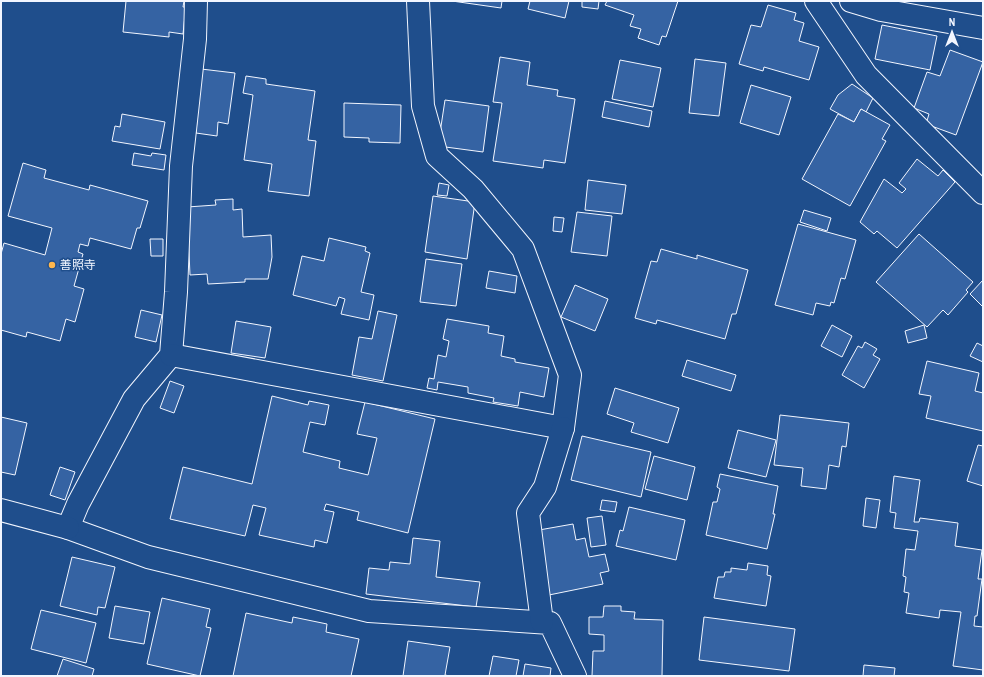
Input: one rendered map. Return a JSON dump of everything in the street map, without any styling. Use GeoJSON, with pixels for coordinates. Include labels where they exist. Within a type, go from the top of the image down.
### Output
{"type":"FeatureCollection","features":[{"type":"Feature","properties":{"kind":"street"},"geometry":{"type":"LineString","coordinates":[[68,528],[78,504],[134,399],[171,355],[176,292],[181,166],[195,39],[196,1]]}},
{"type":"Feature","properties":{"kind":"street"},"geometry":{"type":"LineString","coordinates":[[418,1],[423,106],[437,156],[473,189],[523,249],[570,375],[563,428],[545,487],[528,513],[542,622]]}},
{"type":"Feature","properties":{"kind":"street"},"geometry":{"type":"LineString","coordinates":[[816,1],[866,75],[983,193]]}},
{"type":"Feature","properties":{"kind":"street"},"geometry":{"type":"LineString","coordinates":[[851,1],[881,10],[983,28]]}},
{"type":"Feature","properties":{"kind":"street"},"geometry":{"type":"LineString","coordinates":[[171,355],[563,428]]}},
{"type":"Feature","properties":{"kind":"street"},"geometry":{"type":"LineString","coordinates":[[1,510],[68,528],[148,557],[369,611],[550,623],[575,676]]}},
{"type":"Feature","properties":{"kind":"building"},"geometry":{"type":"Polygon","coordinates":[[[126,1],[184,1],[183,7],[186,7],[183,34],[169,32],[169,37],[123,32],[126,1]]]}},
{"type":"Feature","properties":{"kind":"building"},"geometry":{"type":"Polygon","coordinates":[[[452,1],[502,1],[501,8],[452,1]]]}},
{"type":"Feature","properties":{"kind":"building"},"geometry":{"type":"Polygon","coordinates":[[[530,1],[569,1],[565,18],[528,9],[530,1]]]}},
{"type":"Feature","properties":{"kind":"building"},"geometry":{"type":"Polygon","coordinates":[[[582,1],[599,1],[598,9],[582,7],[582,1]]]}},
{"type":"Feature","properties":{"kind":"building"},"geometry":{"type":"Polygon","coordinates":[[[607,1],[678,1],[666,37],[662,36],[659,45],[638,38],[641,29],[630,26],[634,15],[605,5],[607,1]]]}},
{"type":"Feature","properties":{"kind":"building"},"geometry":{"type":"Polygon","coordinates":[[[768,5],[796,13],[794,20],[804,23],[799,41],[819,47],[809,80],[764,67],[763,71],[739,64],[751,25],[761,27],[768,5]]]}},
{"type":"Feature","properties":{"kind":"building"},"geometry":{"type":"Polygon","coordinates":[[[882,25],[937,36],[930,70],[875,59],[882,25]]]}},
{"type":"Feature","properties":{"kind":"building"},"geometry":{"type":"Polygon","coordinates":[[[950,50],[983,62],[956,135],[926,124],[929,114],[914,108],[927,72],[940,76],[950,50]]]}},
{"type":"Feature","properties":{"kind":"building"},"geometry":{"type":"Polygon","coordinates":[[[500,57],[530,62],[527,85],[558,90],[557,96],[575,99],[565,163],[544,160],[543,168],[493,161],[502,103],[493,102],[500,57]]]}},
{"type":"Feature","properties":{"kind":"building"},"geometry":{"type":"Polygon","coordinates":[[[695,59],[726,63],[719,116],[689,113],[695,59]]]}},
{"type":"Feature","properties":{"kind":"building"},"geometry":{"type":"Polygon","coordinates":[[[620,60],[661,68],[653,107],[612,99],[620,60]]]}},
{"type":"Feature","properties":{"kind":"building"},"geometry":{"type":"Polygon","coordinates":[[[201,69],[235,73],[228,124],[218,122],[217,136],[196,133],[197,119],[195,118],[201,69]]]}},
{"type":"Feature","properties":{"kind":"building"},"geometry":{"type":"Polygon","coordinates":[[[246,76],[266,79],[266,84],[315,91],[308,140],[316,141],[309,196],[268,191],[272,164],[244,160],[253,95],[243,93],[246,76]]]}},
{"type":"Feature","properties":{"kind":"building"},"geometry":{"type":"Polygon","coordinates":[[[852,84],[873,98],[866,112],[861,109],[854,122],[830,109],[838,95],[852,84]]]}},
{"type":"Feature","properties":{"kind":"building"},"geometry":{"type":"Polygon","coordinates":[[[751,85],[791,97],[779,135],[740,123],[751,85]]]}},
{"type":"Feature","properties":{"kind":"building"},"geometry":{"type":"Polygon","coordinates":[[[445,100],[489,106],[483,152],[438,146],[445,100]]]}},
{"type":"Feature","properties":{"kind":"building"},"geometry":{"type":"Polygon","coordinates":[[[605,101],[652,111],[649,127],[602,117],[605,101]]]}},
{"type":"Feature","properties":{"kind":"building"},"geometry":{"type":"Polygon","coordinates":[[[344,103],[401,105],[400,143],[369,142],[369,138],[344,137],[344,103]]]}},
{"type":"Feature","properties":{"kind":"building"},"geometry":{"type":"Polygon","coordinates":[[[861,109],[890,125],[882,139],[886,141],[850,206],[802,179],[838,114],[854,122],[861,109]]]}},
{"type":"Feature","properties":{"kind":"building"},"geometry":{"type":"Polygon","coordinates":[[[122,114],[165,122],[160,149],[112,141],[115,126],[120,127],[122,114]]]}},
{"type":"Feature","properties":{"kind":"building"},"geometry":{"type":"Polygon","coordinates":[[[134,153],[151,156],[152,153],[166,155],[164,170],[132,165],[134,153]]]}},
{"type":"Feature","properties":{"kind":"building"},"geometry":{"type":"Polygon","coordinates":[[[917,159],[938,176],[943,170],[955,182],[897,248],[877,231],[874,234],[860,222],[884,179],[902,193],[906,189],[899,183],[917,159]]]}},
{"type":"Feature","properties":{"kind":"building"},"geometry":{"type":"Polygon","coordinates":[[[23,163],[46,170],[44,178],[89,190],[90,185],[148,201],[140,228],[137,228],[131,249],[90,238],[88,246],[80,244],[78,252],[83,254],[74,286],[84,289],[75,322],[66,319],[60,341],[27,332],[26,337],[1,330],[1,254],[4,243],[45,255],[52,228],[8,216],[23,163]]]}},
{"type":"Feature","properties":{"kind":"building"},"geometry":{"type":"Polygon","coordinates":[[[588,180],[626,185],[622,214],[585,210],[588,180]]]}},
{"type":"Feature","properties":{"kind":"building"},"geometry":{"type":"Polygon","coordinates":[[[439,183],[449,185],[447,196],[437,195],[439,183]]]}},
{"type":"Feature","properties":{"kind":"building"},"geometry":{"type":"Polygon","coordinates":[[[433,196],[475,202],[467,259],[425,252],[433,196]]]}},
{"type":"Feature","properties":{"kind":"building"},"geometry":{"type":"Polygon","coordinates":[[[233,199],[233,210],[242,209],[243,237],[271,235],[272,257],[268,279],[245,279],[245,282],[208,284],[207,274],[190,275],[187,207],[216,205],[215,200],[233,199]]]}},
{"type":"Feature","properties":{"kind":"building"},"geometry":{"type":"Polygon","coordinates":[[[804,210],[831,218],[827,231],[800,222],[804,210]]]}},
{"type":"Feature","properties":{"kind":"building"},"geometry":{"type":"Polygon","coordinates":[[[577,212],[612,216],[607,256],[571,252],[577,212]]]}},
{"type":"Feature","properties":{"kind":"building"},"geometry":{"type":"Polygon","coordinates":[[[554,217],[564,218],[562,232],[553,231],[554,217]]]}},
{"type":"Feature","properties":{"kind":"building"},"geometry":{"type":"Polygon","coordinates":[[[798,224],[856,240],[845,279],[841,278],[834,303],[831,302],[830,306],[816,303],[813,315],[775,305],[798,224]]]}},
{"type":"Feature","properties":{"kind":"building"},"geometry":{"type":"Polygon","coordinates":[[[919,234],[973,282],[966,290],[968,292],[948,315],[943,310],[927,327],[876,282],[919,234]]]}},
{"type":"Feature","properties":{"kind":"building"},"geometry":{"type":"Polygon","coordinates":[[[329,238],[366,247],[365,251],[370,253],[361,292],[374,295],[369,320],[341,314],[345,299],[339,297],[336,306],[293,295],[302,256],[324,261],[329,238]]]}},
{"type":"Feature","properties":{"kind":"building"},"geometry":{"type":"Polygon","coordinates":[[[150,239],[163,239],[163,256],[151,256],[150,239]]]}},
{"type":"Feature","properties":{"kind":"building"},"geometry":{"type":"Polygon","coordinates":[[[661,249],[697,259],[697,255],[748,270],[736,314],[732,314],[725,339],[657,320],[656,324],[635,318],[651,261],[657,262],[661,249]]]}},
{"type":"Feature","properties":{"kind":"building"},"geometry":{"type":"Polygon","coordinates":[[[426,259],[462,264],[456,306],[420,302],[426,259]]]}},
{"type":"Feature","properties":{"kind":"building"},"geometry":{"type":"Polygon","coordinates":[[[489,271],[517,276],[515,293],[486,288],[489,271]]]}},
{"type":"Feature","properties":{"kind":"building"},"geometry":{"type":"Polygon","coordinates":[[[983,280],[983,306],[982,306],[970,294],[983,280]]]}},
{"type":"Feature","properties":{"kind":"building"},"geometry":{"type":"Polygon","coordinates":[[[575,285],[608,299],[595,331],[561,317],[575,285]]]}},
{"type":"Feature","properties":{"kind":"building"},"geometry":{"type":"Polygon","coordinates":[[[141,310],[162,315],[156,342],[135,337],[141,310]]]}},
{"type":"Feature","properties":{"kind":"building"},"geometry":{"type":"Polygon","coordinates":[[[378,311],[397,315],[383,381],[352,375],[359,337],[372,339],[378,311]]]}},
{"type":"Feature","properties":{"kind":"building"},"geometry":{"type":"Polygon","coordinates":[[[447,319],[489,326],[488,333],[504,336],[501,356],[515,359],[515,362],[549,368],[544,397],[520,392],[518,406],[493,402],[494,398],[468,393],[468,387],[438,382],[437,390],[427,388],[429,378],[434,379],[438,355],[446,357],[449,341],[443,339],[447,319]]]}},
{"type":"Feature","properties":{"kind":"building"},"geometry":{"type":"Polygon","coordinates":[[[236,321],[271,327],[265,358],[231,353],[236,321]]]}},
{"type":"Feature","properties":{"kind":"building"},"geometry":{"type":"Polygon","coordinates":[[[832,325],[852,336],[842,357],[821,346],[832,325]]]}},
{"type":"Feature","properties":{"kind":"building"},"geometry":{"type":"Polygon","coordinates":[[[924,325],[927,338],[908,343],[905,331],[924,325]]]}},
{"type":"Feature","properties":{"kind":"building"},"geometry":{"type":"Polygon","coordinates":[[[865,342],[877,349],[873,355],[880,359],[864,388],[842,375],[858,346],[862,348],[865,342]]]}},
{"type":"Feature","properties":{"kind":"building"},"geometry":{"type":"Polygon","coordinates":[[[977,343],[983,346],[983,362],[970,356],[977,343]]]}},
{"type":"Feature","properties":{"kind":"building"},"geometry":{"type":"Polygon","coordinates":[[[687,360],[736,375],[731,391],[682,376],[687,360]]]}},
{"type":"Feature","properties":{"kind":"building"},"geometry":{"type":"Polygon","coordinates":[[[927,361],[979,373],[975,391],[983,393],[983,431],[926,418],[931,396],[919,394],[927,361]]]}},
{"type":"Feature","properties":{"kind":"building"},"geometry":{"type":"Polygon","coordinates":[[[170,381],[184,386],[174,413],[160,408],[170,381]]]}},
{"type":"Feature","properties":{"kind":"building"},"geometry":{"type":"Polygon","coordinates":[[[615,388],[679,408],[668,443],[631,432],[634,423],[607,414],[615,388]]]}},
{"type":"Feature","properties":{"kind":"building"},"geometry":{"type":"Polygon","coordinates":[[[272,396],[308,405],[309,401],[329,405],[325,425],[310,422],[303,452],[340,461],[339,468],[368,475],[377,438],[357,434],[365,402],[435,419],[408,533],[357,520],[359,512],[326,504],[324,510],[334,512],[327,543],[315,540],[314,547],[259,535],[266,508],[253,505],[245,536],[170,519],[183,467],[252,484],[272,396]]]}},
{"type":"Feature","properties":{"kind":"building"},"geometry":{"type":"Polygon","coordinates":[[[780,415],[849,423],[846,447],[842,446],[839,467],[829,465],[826,489],[801,486],[803,468],[774,465],[780,415]]]}},
{"type":"Feature","properties":{"kind":"building"},"geometry":{"type":"Polygon","coordinates":[[[1,417],[27,423],[15,475],[1,472],[1,417]]]}},
{"type":"Feature","properties":{"kind":"building"},"geometry":{"type":"Polygon","coordinates":[[[738,430],[776,440],[766,477],[728,468],[738,430]]]}},
{"type":"Feature","properties":{"kind":"building"},"geometry":{"type":"Polygon","coordinates":[[[582,436],[651,452],[641,497],[571,480],[582,436]]]}},
{"type":"Feature","properties":{"kind":"building"},"geometry":{"type":"Polygon","coordinates":[[[978,445],[983,446],[983,486],[967,481],[978,445]]]}},
{"type":"Feature","properties":{"kind":"building"},"geometry":{"type":"Polygon","coordinates":[[[654,456],[695,467],[687,500],[645,489],[654,456]]]}},
{"type":"Feature","properties":{"kind":"building"},"geometry":{"type":"Polygon","coordinates":[[[60,467],[75,472],[65,500],[50,495],[60,467]]]}},
{"type":"Feature","properties":{"kind":"building"},"geometry":{"type":"Polygon","coordinates":[[[720,474],[778,486],[773,514],[775,514],[767,549],[706,535],[713,502],[717,502],[720,489],[717,487],[720,474]]]}},
{"type":"Feature","properties":{"kind":"building"},"geometry":{"type":"Polygon","coordinates":[[[894,476],[920,480],[914,522],[919,522],[920,518],[958,523],[955,546],[982,550],[978,579],[982,579],[977,616],[975,616],[974,626],[983,627],[983,670],[953,666],[961,612],[940,610],[939,618],[906,613],[909,593],[904,592],[906,577],[903,576],[906,549],[915,550],[918,531],[894,528],[896,513],[890,512],[894,476]]]}},
{"type":"Feature","properties":{"kind":"building"},"geometry":{"type":"Polygon","coordinates":[[[866,498],[880,500],[876,528],[863,526],[866,498]]]}},
{"type":"Feature","properties":{"kind":"building"},"geometry":{"type":"Polygon","coordinates":[[[602,500],[617,502],[615,512],[600,510],[602,500]]]}},
{"type":"Feature","properties":{"kind":"building"},"geometry":{"type":"Polygon","coordinates":[[[629,507],[685,520],[676,560],[616,546],[620,530],[623,531],[629,507]]]}},
{"type":"Feature","properties":{"kind":"building"},"geometry":{"type":"Polygon","coordinates":[[[602,516],[606,545],[591,547],[587,518],[602,516]]]}},
{"type":"Feature","properties":{"kind":"building"},"geometry":{"type":"Polygon","coordinates":[[[573,524],[576,540],[585,538],[589,557],[605,554],[609,571],[600,573],[603,584],[544,596],[539,530],[573,524]]]}},
{"type":"Feature","properties":{"kind":"building"},"geometry":{"type":"Polygon","coordinates":[[[413,538],[440,541],[436,577],[480,582],[476,607],[366,594],[369,568],[389,570],[390,562],[410,564],[413,538]]]}},
{"type":"Feature","properties":{"kind":"building"},"geometry":{"type":"Polygon","coordinates":[[[72,557],[115,567],[105,608],[98,607],[97,615],[60,606],[72,557]]]}},
{"type":"Feature","properties":{"kind":"building"},"geometry":{"type":"Polygon","coordinates":[[[748,563],[768,566],[767,575],[771,576],[766,606],[714,598],[718,577],[724,577],[725,572],[731,572],[731,568],[747,570],[748,563]]]}},
{"type":"Feature","properties":{"kind":"building"},"geometry":{"type":"Polygon","coordinates":[[[162,598],[210,609],[206,627],[211,628],[200,676],[147,664],[162,598]]]}},
{"type":"Feature","properties":{"kind":"building"},"geometry":{"type":"Polygon","coordinates":[[[115,606],[150,612],[144,644],[109,638],[115,606]]]}},
{"type":"Feature","properties":{"kind":"building"},"geometry":{"type":"Polygon","coordinates":[[[604,606],[621,606],[621,611],[635,612],[634,619],[663,620],[662,676],[592,676],[593,651],[604,651],[604,635],[589,634],[589,617],[603,617],[604,606]]]}},
{"type":"Feature","properties":{"kind":"building"},"geometry":{"type":"Polygon","coordinates":[[[41,610],[96,623],[86,663],[31,649],[41,610]]]}},
{"type":"Feature","properties":{"kind":"building"},"geometry":{"type":"Polygon","coordinates":[[[246,613],[292,623],[293,617],[327,624],[326,632],[359,639],[351,676],[233,676],[246,613]]]}},
{"type":"Feature","properties":{"kind":"building"},"geometry":{"type":"Polygon","coordinates":[[[704,617],[795,629],[789,671],[699,660],[704,617]]]}},
{"type":"Feature","properties":{"kind":"building"},"geometry":{"type":"Polygon","coordinates":[[[408,641],[450,647],[445,675],[450,676],[403,676],[408,641]]]}},
{"type":"Feature","properties":{"kind":"building"},"geometry":{"type":"Polygon","coordinates":[[[493,656],[519,660],[516,676],[489,676],[493,656]]]}},
{"type":"Feature","properties":{"kind":"building"},"geometry":{"type":"Polygon","coordinates":[[[63,659],[94,669],[92,676],[57,676],[63,659]]]}},
{"type":"Feature","properties":{"kind":"building"},"geometry":{"type":"Polygon","coordinates":[[[525,664],[551,668],[550,676],[523,676],[525,664]]]}},
{"type":"Feature","properties":{"kind":"building"},"geometry":{"type":"Polygon","coordinates":[[[864,665],[895,668],[894,676],[863,676],[864,665]]]}},
{"type":"Feature","properties":{"kind":"place","name":"善照寺"},"geometry":{"type":"Point","coordinates":[52,265]}}]}
